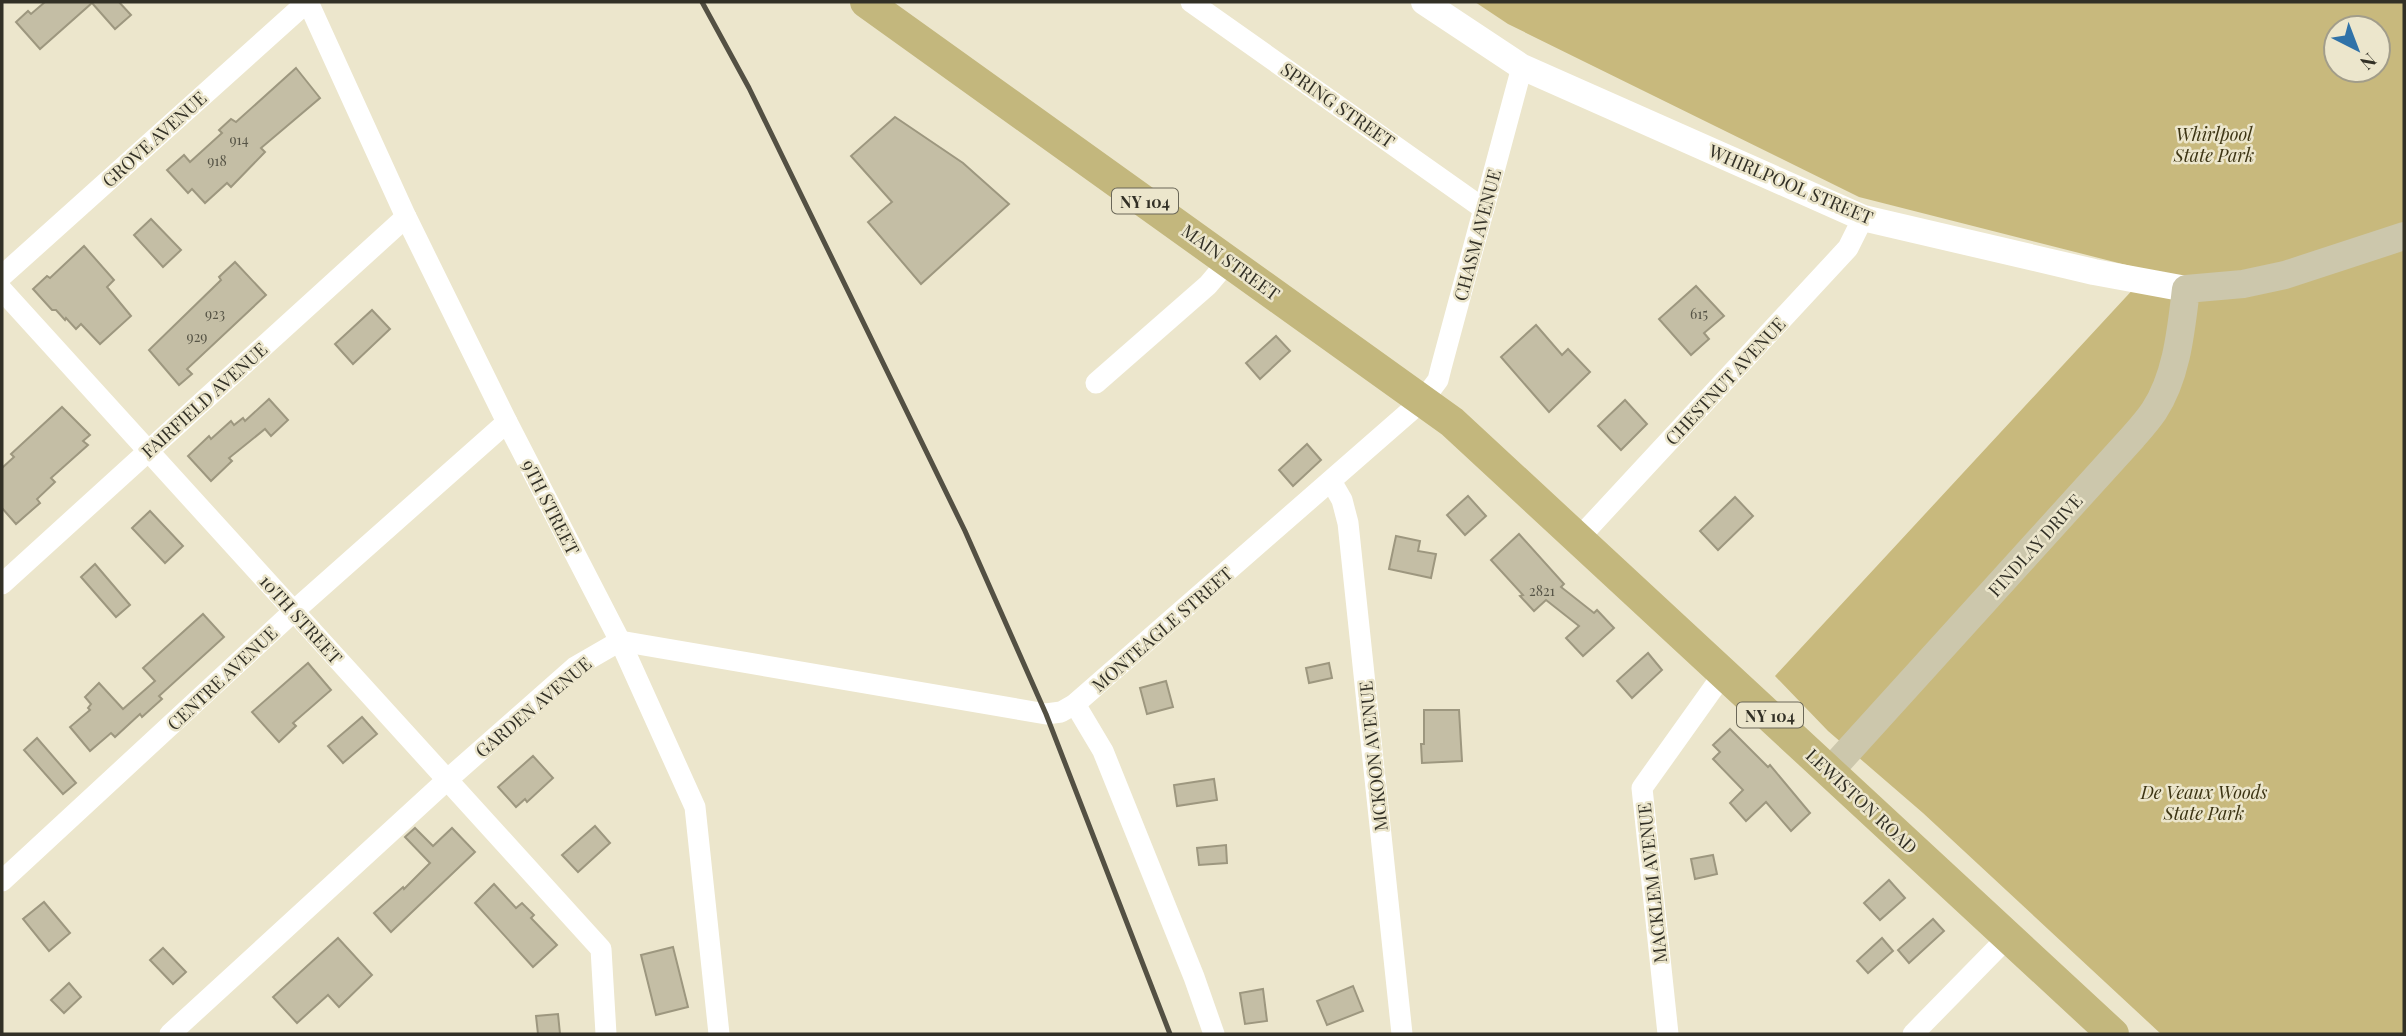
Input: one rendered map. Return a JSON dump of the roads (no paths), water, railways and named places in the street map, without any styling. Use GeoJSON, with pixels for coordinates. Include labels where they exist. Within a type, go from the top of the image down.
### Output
{"type":"FeatureCollection","features":[{"type":"Feature","properties":{"kind":"main road","name":"MAIN STREET"},"geometry":{"type":"LineString","coordinates":[[866,2],[1423,400]]}},
{"type":"Feature","properties":{"kind":"main road"},"geometry":{"type":"LineString","coordinates":[[2186,289],[2243,284],[2285,275],[2404,236]]}},
{"type":"Feature","properties":{"kind":"main road","name":"FINDLAY DRIVE"},"geometry":{"type":"LineString","coordinates":[[1830,771],[2154,411],[2169,380],[2180,334],[2186,289]]}},
{"type":"Feature","properties":{"kind":"main road","name":"LEWISTON ROAD"},"geometry":{"type":"LineString","coordinates":[[1423,400],[1476,443],[2113,1034]]}},
{"type":"Feature","properties":{"kind":"street","name":"9TH STREET"},"geometry":{"type":"LineString","coordinates":[[307,2],[406,217],[507,422],[620,641],[695,807],[719,1034]]}},
{"type":"Feature","properties":{"kind":"street","name":"GROVE AVENUE"},"geometry":{"type":"LineString","coordinates":[[2,276],[307,2]]}},
{"type":"Feature","properties":{"kind":"street","name":"SPRING STREET"},"geometry":{"type":"LineString","coordinates":[[1191,2],[1484,209]]}},
{"type":"Feature","properties":{"kind":"street","name":"WHIRLPOOL STREET"},"geometry":{"type":"LineString","coordinates":[[1424,2],[1522,67],[1863,218],[2094,272],[2186,289]]}},
{"type":"Feature","properties":{"kind":"street","name":"CHASM AVENUE"},"geometry":{"type":"LineString","coordinates":[[1423,400],[1438,380],[1522,67]]}},
{"type":"Feature","properties":{"kind":"street","name":"FAIRFIELD AVENUE"},"geometry":{"type":"LineString","coordinates":[[2,584],[406,217]]}},
{"type":"Feature","properties":{"kind":"street","name":"CHESTNUT AVENUE"},"geometry":{"type":"LineString","coordinates":[[1579,538],[1848,248],[1863,218]]}},
{"type":"Feature","properties":{"kind":"street"},"geometry":{"type":"LineString","coordinates":[[1096,383],[1208,285],[1229,260]]}},
{"type":"Feature","properties":{"kind":"street","name":"10TH STREET"},"geometry":{"type":"LineString","coordinates":[[2,290],[601,948],[606,1034]]}},
{"type":"Feature","properties":{"kind":"street","name":"MONTEAGLE STREET"},"geometry":{"type":"LineString","coordinates":[[1214,1034],[1189,964],[1103,751],[1075,704],[1423,400]]}},
{"type":"Feature","properties":{"kind":"street","name":"CENTRE AVENUE"},"geometry":{"type":"LineString","coordinates":[[2,881],[294,611],[507,422]]}},
{"type":"Feature","properties":{"kind":"street","name":"MCKOON AVENUE"},"geometry":{"type":"LineString","coordinates":[[1331,481],[1342,500],[1348,523],[1402,1034]]}},
{"type":"Feature","properties":{"kind":"street"},"geometry":{"type":"LineString","coordinates":[[620,641],[1046,714],[1061,712],[1075,704]]}},
{"type":"Feature","properties":{"kind":"street","name":"GARDEN AVENUE"},"geometry":{"type":"LineString","coordinates":[[170,1034],[447,780],[575,667],[620,641]]}},
{"type":"Feature","properties":{"kind":"street","name":"MACKLEM AVENUE"},"geometry":{"type":"LineString","coordinates":[[1668,1034],[1642,788],[1724,673]]}},
{"type":"Feature","properties":{"kind":"street"},"geometry":{"type":"LineString","coordinates":[[1913,1034],[2008,937]]}},
{"type":"Feature","properties":{"kind":"railway"},"geometry":{"type":"LineString","coordinates":[[702,2],[749,88],[965,531],[1046,714],[1170,1034]]}},
{"type":"Feature","properties":{"kind":"park label","name":"Whirlpool State Park"},"geometry":{"type":"Point","coordinates":[2214,144]}},
{"type":"Feature","properties":{"kind":"park label","name":"De Veaux Woods State Park"},"geometry":{"type":"Point","coordinates":[2204,802]}}]}
